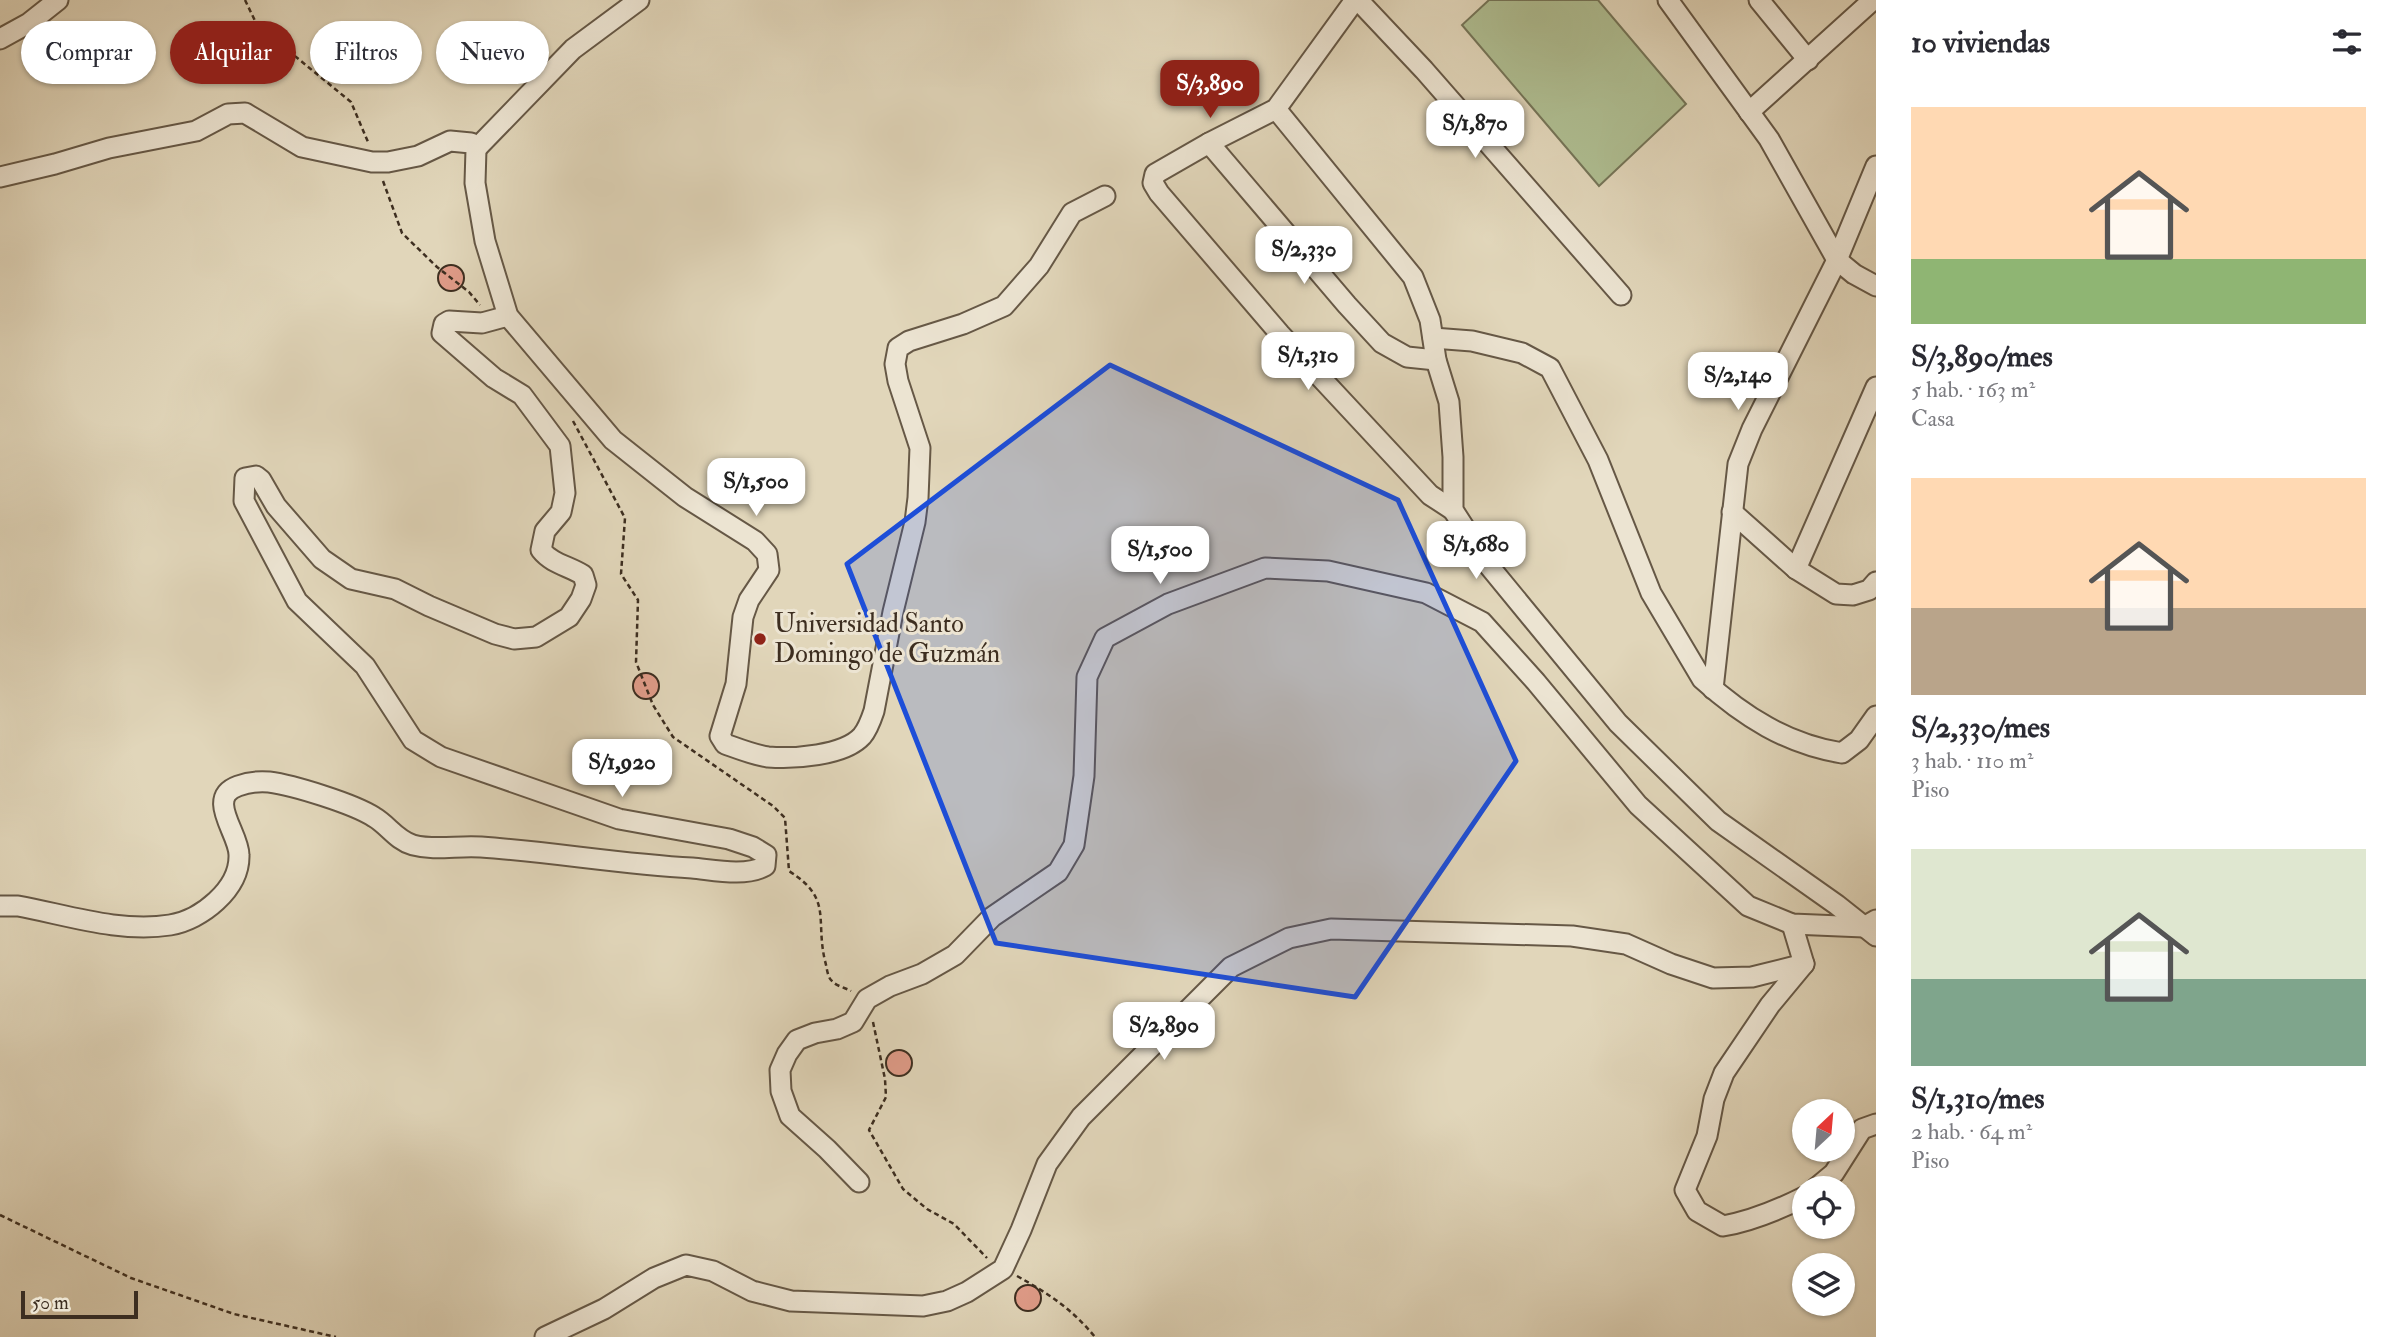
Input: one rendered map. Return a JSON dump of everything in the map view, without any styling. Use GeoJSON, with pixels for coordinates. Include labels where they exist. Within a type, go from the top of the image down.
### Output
{"type":"FeatureCollection","features":[{"type":"Feature","properties":{"kind":"street"},"geometry":{"type":"LineString","coordinates":[[0,39],[29,23],[58,0]]}},
{"type":"Feature","properties":{"kind":"street"},"geometry":{"type":"LineString","coordinates":[[476,149],[573,49],[639,0]]}},
{"type":"Feature","properties":{"kind":"street"},"geometry":{"type":"LineString","coordinates":[[1621,295],[1424,70],[1356,0],[1276,109],[1155,174],[1153,183],[1159,193],[1280,334],[1430,495],[1453,510],[1489,566],[1618,723],[1718,821],[1872,928]]}},
{"type":"Feature","properties":{"kind":"street"},"geometry":{"type":"LineString","coordinates":[[1668,0],[1769,139],[1837,260],[1854,274],[1876,286]]}},
{"type":"Feature","properties":{"kind":"street"},"geometry":{"type":"LineString","coordinates":[[1759,0],[1808,60]]}},
{"type":"Feature","properties":{"kind":"street"},"geometry":{"type":"LineString","coordinates":[[1749,112],[1808,60],[1861,4]]}},
{"type":"Feature","properties":{"kind":"street"},"geometry":{"type":"LineString","coordinates":[[1276,109],[1413,277],[1430,320],[1436,360],[1449,402],[1453,510]]}},
{"type":"Feature","properties":{"kind":"street"},"geometry":{"type":"LineString","coordinates":[[0,177],[108,148],[196,131],[237,112],[245,113],[302,147],[376,162],[418,156],[450,141],[471,143],[476,149],[475,183],[500,318],[613,440],[685,497],[755,541],[766,554],[769,570],[749,600],[743,617],[736,684],[720,736],[725,744],[765,757],[800,758],[844,748],[860,738],[869,726],[874,711],[918,498],[920,448],[898,381],[895,363],[898,348],[909,341],[963,324],[1004,306],[1039,266],[1072,213],[1105,196]]}},
{"type":"Feature","properties":{"kind":"street"},"geometry":{"type":"LineString","coordinates":[[1209,143],[1382,343],[1407,357],[1436,360]]}},
{"type":"Feature","properties":{"kind":"street"},"geometry":{"type":"LineString","coordinates":[[1713,689],[1738,464],[1752,429],[1837,260],[1876,166]]}},
{"type":"Feature","properties":{"kind":"street"},"geometry":{"type":"LineString","coordinates":[[0,906],[18,906],[134,928],[172,925],[205,911],[233,882],[240,855],[234,833],[226,818],[223,802],[226,793],[250,781],[271,782],[348,804],[376,818],[394,835],[412,845],[479,847],[634,865],[738,871],[757,870],[765,866],[766,855],[753,847],[701,833],[619,819],[441,757],[413,740],[365,666],[297,601],[244,501],[243,482],[245,478],[256,476],[276,506],[322,559],[341,573],[351,579],[395,589],[495,634],[514,639],[536,637],[569,617],[586,585],[583,575],[572,568],[557,564],[541,550],[545,531],[561,512],[565,493],[560,446],[522,395],[494,378],[442,333],[444,324],[449,321],[482,323],[500,318]]}},
{"type":"Feature","properties":{"kind":"street"},"geometry":{"type":"LineString","coordinates":[[1433,338],[1472,341],[1522,353],[1550,368],[1598,460],[1651,593],[1702,680],[1765,727],[1814,748],[1842,753],[1859,740],[1876,716]]}},
{"type":"Feature","properties":{"kind":"street"},"geometry":{"type":"LineString","coordinates":[[1796,569],[1876,387]]}},
{"type":"Feature","properties":{"kind":"street"},"geometry":{"type":"LineString","coordinates":[[1732,512],[1796,569],[1836,594],[1853,595],[1869,590],[1876,582]]}},
{"type":"Feature","properties":{"kind":"street"},"geometry":{"type":"LineString","coordinates":[[859,1182],[790,1116],[781,1091],[779,1070],[787,1054],[797,1040],[853,1022],[867,999],[890,986],[922,974],[955,955],[992,917],[1058,872],[1074,845],[1084,776],[1087,677],[1105,638],[1168,604],[1265,568],[1328,571],[1426,593],[1482,622],[1638,805],[1748,906],[1792,924],[1872,928]]}},
{"type":"Feature","properties":{"kind":"street"},"geometry":{"type":"LineString","coordinates":[[1792,924],[1804,964]]}},
{"type":"Feature","properties":{"kind":"street"},"geometry":{"type":"LineString","coordinates":[[545,1337],[604,1309],[654,1278],[686,1265],[713,1271],[752,1291],[791,1301],[922,1306],[947,1301],[967,1292],[1003,1269],[1047,1164],[1081,1116],[1231,967],[1289,938],[1331,929],[1572,936],[1626,944],[1671,964],[1713,978],[1752,977],[1804,964]]}},
{"type":"Feature","properties":{"kind":"street"},"geometry":{"type":"LineString","coordinates":[[1792,1202],[1753,1219],[1723,1226],[1697,1211],[1685,1190],[1707,1136],[1714,1100],[1724,1073],[1770,1005],[1804,964]]}},
{"type":"Feature","properties":{"kind":"street"},"geometry":{"type":"LineString","coordinates":[[1830,1176],[1862,1129],[1876,1124]]}},
{"type":"Feature","properties":{"kind":"path"},"geometry":{"type":"LineString","coordinates":[[245,0],[257,25],[351,102],[402,233],[437,267],[500,318]]}},
{"type":"Feature","properties":{"kind":"path"},"geometry":{"type":"LineString","coordinates":[[570,416],[625,518],[621,574],[638,600],[636,662],[653,705],[673,737],[774,806],[785,818],[789,872],[813,889],[821,909],[820,938],[828,974],[832,981],[867,999],[886,1079],[886,1097],[869,1130],[903,1189],[927,1209],[954,1224],[988,1259],[1077,1315],[1095,1337]]}},
{"type":"Feature","properties":{"kind":"path"},"geometry":{"type":"LineString","coordinates":[[0,1215],[131,1278],[234,1314],[337,1337]]}},
{"type":"Feature","properties":{"kind":"highlighted area"},"geometry":{"type":"Polygon","coordinates":[[[1110,365],[1398,500],[1516,761],[1355,997],[996,943],[847,564],[1110,365]]]}},
{"type":"Feature","properties":{"kind":"green space"},"geometry":{"type":"Polygon","coordinates":[[[1489,0],[1598,0],[1686,104],[1599,186],[1462,25],[1489,0]]]}},
{"type":"Feature","properties":{"kind":"building"},"geometry":{"type":"Polygon","coordinates":[[[451,265],[460,269],[464,278],[460,287],[451,291],[442,287],[438,278],[442,269],[451,265]]]}},
{"type":"Feature","properties":{"kind":"building"},"geometry":{"type":"Polygon","coordinates":[[[646,673],[655,677],[659,686],[655,695],[646,699],[637,695],[633,686],[637,677],[646,673]]]}},
{"type":"Feature","properties":{"kind":"building"},"geometry":{"type":"Polygon","coordinates":[[[899,1050],[908,1054],[912,1063],[908,1072],[899,1076],[890,1072],[886,1063],[890,1054],[899,1050]]]}},
{"type":"Feature","properties":{"kind":"building"},"geometry":{"type":"Polygon","coordinates":[[[1028,1285],[1037,1289],[1041,1298],[1037,1307],[1028,1311],[1019,1307],[1015,1298],[1019,1289],[1028,1285]]]}},
{"type":"Feature","properties":{"kind":"place","name":"Universidad Santo Domingo de Guzmán"},"geometry":{"type":"Point","coordinates":[760,639]}}]}
